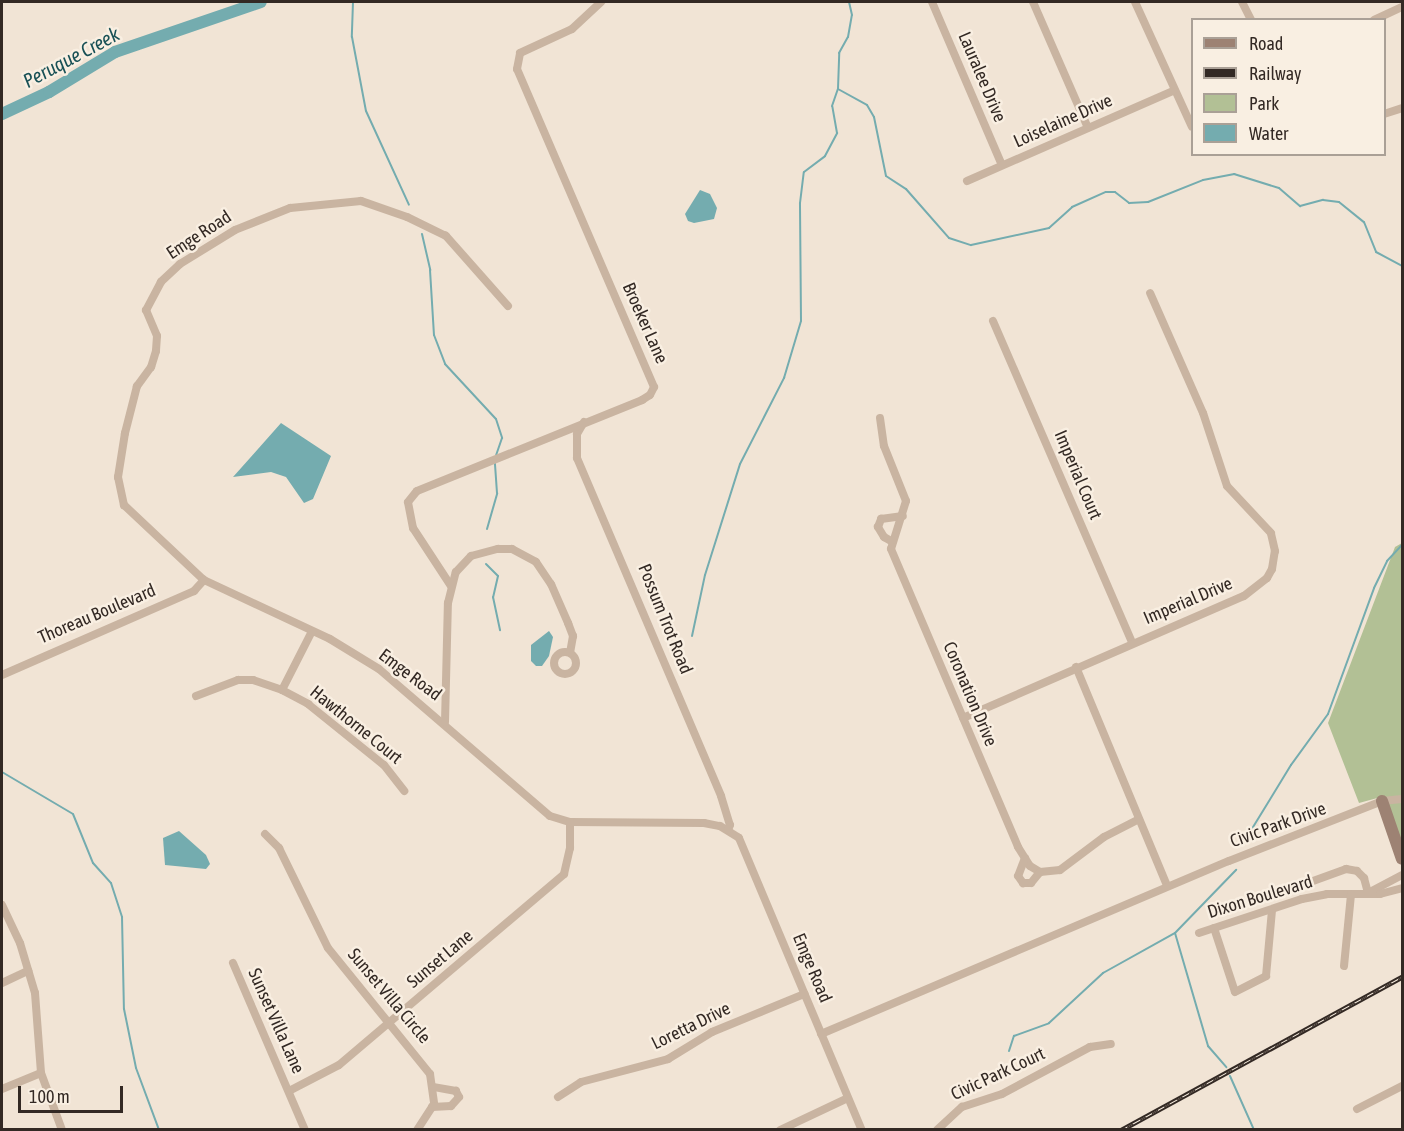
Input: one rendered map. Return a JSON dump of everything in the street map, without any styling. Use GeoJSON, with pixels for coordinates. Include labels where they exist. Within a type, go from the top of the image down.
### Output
{"type":"FeatureCollection","features":[{"type":"Feature","properties":{"kind":"street","name":"Broeker Lane"},"geometry":{"type":"LineString","coordinates":[[452,586],[413,528],[408,502],[417,491],[642,400],[650,395],[654,387],[517,63],[520,53],[572,29],[601,2]]}},
{"type":"Feature","properties":{"kind":"street","name":"Lauralee Drive"},"geometry":{"type":"LineString","coordinates":[[932,2],[1002,165]]}},
{"type":"Feature","properties":{"kind":"street"},"geometry":{"type":"LineString","coordinates":[[1033,2],[1088,128]]}},
{"type":"Feature","properties":{"kind":"street"},"geometry":{"type":"LineString","coordinates":[[1135,2],[1173,91],[1191,125]]}},
{"type":"Feature","properties":{"kind":"street"},"geometry":{"type":"LineString","coordinates":[[1242,2],[1250,18]]}},
{"type":"Feature","properties":{"kind":"street"},"geometry":{"type":"LineString","coordinates":[[1378,18],[1402,7]]}},
{"type":"Feature","properties":{"kind":"street","name":"Loiselaine Drive"},"geometry":{"type":"LineString","coordinates":[[967,181],[1173,91]]}},
{"type":"Feature","properties":{"kind":"street"},"geometry":{"type":"LineString","coordinates":[[1386,113],[1402,108]]}},
{"type":"Feature","properties":{"kind":"street","name":"Emge Road"},"geometry":{"type":"LineString","coordinates":[[508,306],[446,236],[407,217],[361,201],[323,202],[259,218],[180,264],[161,282],[146,310],[157,336],[156,351],[131,403],[119,491],[124,505],[143,526],[204,580],[312,631],[379,669],[445,722],[550,816],[570,822],[704,823],[728,830],[739,838],[821,1034]]}},
{"type":"Feature","properties":{"kind":"street","name":"Imperial Drive"},"geometry":{"type":"LineString","coordinates":[[963,718],[1132,642],[1244,596],[1267,578],[1275,551],[1265,524],[1227,486],[1203,413],[1150,293]]}},
{"type":"Feature","properties":{"kind":"street","name":"Imperial Court"},"geometry":{"type":"LineString","coordinates":[[993,321],[1132,642]]}},
{"type":"Feature","properties":{"kind":"street"},"geometry":{"type":"LineString","coordinates":[[880,418],[884,446],[904,492],[903,516],[891,540]]}},
{"type":"Feature","properties":{"kind":"street","name":"Possum Trot Road"},"geometry":{"type":"LineString","coordinates":[[584,422],[577,434],[578,458],[721,796],[730,825],[728,830]]}},
{"type":"Feature","properties":{"kind":"street","name":"Coronation Drive"},"geometry":{"type":"LineString","coordinates":[[903,516],[881,519],[878,527],[884,537],[891,540],[898,568],[1025,858],[1040,872]]}},
{"type":"Feature","properties":{"kind":"street"},"geometry":{"type":"LineString","coordinates":[[445,722],[446,619],[452,586],[463,563],[481,551],[512,549],[531,557],[544,570],[573,636],[570,653]]}},
{"type":"Feature","properties":{"kind":"street","name":"Thoreau Boulevard"},"geometry":{"type":"LineString","coordinates":[[2,675],[194,591],[204,580]]}},
{"type":"Feature","properties":{"kind":"street"},"geometry":{"type":"LineString","coordinates":[[282,690],[312,631]]}},
{"type":"Feature","properties":{"kind":"street"},"geometry":{"type":"LineString","coordinates":[[862,1130],[846,1099],[821,1034],[1167,886],[1076,667]]}},
{"type":"Feature","properties":{"kind":"street","name":"Hawthorne Court"},"geometry":{"type":"LineString","coordinates":[[196,696],[238,680],[253,680],[282,690],[308,704],[384,765],[404,790]]}},
{"type":"Feature","properties":{"kind":"street","name":"Civic Park Drive"},"geometry":{"type":"LineString","coordinates":[[1167,886],[1382,801],[1402,800]]}},
{"type":"Feature","properties":{"kind":"street"},"geometry":{"type":"LineString","coordinates":[[1382,801],[1402,859]]}},
{"type":"Feature","properties":{"kind":"street","name":"Coronation Drive"},"geometry":{"type":"LineString","coordinates":[[1025,858],[1018,876],[1023,883],[1030,882],[1040,872],[1060,870],[1104,837],[1139,819]]}},
{"type":"Feature","properties":{"kind":"street","name":"Sunset Lane"},"geometry":{"type":"LineString","coordinates":[[289,1091],[339,1065],[564,874],[570,848],[570,822]]}},
{"type":"Feature","properties":{"kind":"street","name":"Sunset Villa Circle"},"geometry":{"type":"LineString","coordinates":[[266,834],[284,858],[328,948],[419,1057],[434,1087]]}},
{"type":"Feature","properties":{"kind":"street"},"geometry":{"type":"LineString","coordinates":[[1302,885],[1346,869],[1357,871],[1364,878],[1368,892]]}},
{"type":"Feature","properties":{"kind":"street","name":"Dixon Boulevard"},"geometry":{"type":"LineString","coordinates":[[1368,892],[1402,875]]}},
{"type":"Feature","properties":{"kind":"street","name":"Dixon Boulevard"},"geometry":{"type":"LineString","coordinates":[[1199,933],[1327,894],[1368,892],[1380,894],[1402,888]]}},
{"type":"Feature","properties":{"kind":"street"},"geometry":{"type":"LineString","coordinates":[[1344,966],[1351,894]]}},
{"type":"Feature","properties":{"kind":"street"},"geometry":{"type":"LineString","coordinates":[[2,905],[28,971],[40,1036],[41,1073],[62,1130]]}},
{"type":"Feature","properties":{"kind":"street"},"geometry":{"type":"LineString","coordinates":[[1214,928],[1235,992],[1266,976],[1272,910]]}},
{"type":"Feature","properties":{"kind":"street","name":"Sunset Villa Lane"},"geometry":{"type":"LineString","coordinates":[[233,963],[289,1091]]}},
{"type":"Feature","properties":{"kind":"street"},"geometry":{"type":"LineString","coordinates":[[2,983],[28,971]]}},
{"type":"Feature","properties":{"kind":"street","name":"Loretta Drive"},"geometry":{"type":"LineString","coordinates":[[558,1097],[581,1082],[668,1059],[712,1032],[804,994]]}},
{"type":"Feature","properties":{"kind":"street","name":"Civic Park Court"},"geometry":{"type":"LineString","coordinates":[[937,1130],[962,1107],[1002,1094],[1090,1047],[1111,1044]]}},
{"type":"Feature","properties":{"kind":"street"},"geometry":{"type":"LineString","coordinates":[[2,1089],[41,1073]]}},
{"type":"Feature","properties":{"kind":"street"},"geometry":{"type":"LineString","coordinates":[[1357,1109],[1402,1086]]}},
{"type":"Feature","properties":{"kind":"street"},"geometry":{"type":"LineString","coordinates":[[417,1130],[432,1107],[434,1087],[456,1091],[459,1097],[451,1106],[432,1107]]}},
{"type":"Feature","properties":{"kind":"street"},"geometry":{"type":"LineString","coordinates":[[289,1091],[304,1130]]}},
{"type":"Feature","properties":{"kind":"street"},"geometry":{"type":"LineString","coordinates":[[780,1130],[846,1099]]}},
{"type":"Feature","properties":{"kind":"green space"},"geometry":{"type":"Polygon","coordinates":[[[1402,543],[1402,859],[1381,797],[1359,803],[1328,723],[1395,547],[1402,543]]]}},
{"type":"Feature","properties":{"kind":"water"},"geometry":{"type":"Polygon","coordinates":[[[700,190],[710,194],[717,208],[714,219],[694,223],[688,221],[685,214],[700,190]]]}},
{"type":"Feature","properties":{"kind":"water"},"geometry":{"type":"Polygon","coordinates":[[[281,423],[331,456],[313,499],[304,503],[286,477],[271,472],[233,477],[281,423]]]}},
{"type":"Feature","properties":{"kind":"water"},"geometry":{"type":"Polygon","coordinates":[[[549,631],[553,637],[549,656],[542,666],[536,666],[531,661],[531,645],[549,631]]]}},
{"type":"Feature","properties":{"kind":"water"},"geometry":{"type":"Polygon","coordinates":[[[179,831],[206,855],[210,864],[206,869],[165,865],[163,838],[179,831]]]}},
{"type":"Feature","properties":{"kind":"waterway","name":"Peruque Creek"},"geometry":{"type":"LineString","coordinates":[[2,114],[49,92],[115,52],[261,2]]}},
{"type":"Feature","properties":{"kind":"waterway"},"geometry":{"type":"LineString","coordinates":[[353,2],[352,37],[366,111],[409,205]]}},
{"type":"Feature","properties":{"kind":"waterway"},"geometry":{"type":"LineString","coordinates":[[692,636],[705,575],[740,464],[784,378],[801,321],[800,203],[804,172],[825,156],[837,133],[832,106],[838,89],[839,53],[848,37],[852,15],[849,2]]}},
{"type":"Feature","properties":{"kind":"waterway"},"geometry":{"type":"LineString","coordinates":[[838,89],[867,105],[874,117],[886,176],[906,189],[949,238],[971,245],[1049,228],[1072,207],[1106,192],[1115,192],[1129,203],[1148,202],[1203,180],[1234,174],[1279,188],[1300,206],[1323,200],[1339,202],[1364,222],[1376,252],[1402,266]]}},
{"type":"Feature","properties":{"kind":"waterway"},"geometry":{"type":"LineString","coordinates":[[422,234],[430,270],[434,335],[445,364],[496,419],[502,438],[496,455]]}},
{"type":"Feature","properties":{"kind":"waterway"},"geometry":{"type":"LineString","coordinates":[[487,529],[497,493],[495,463]]}},
{"type":"Feature","properties":{"kind":"waterway"},"geometry":{"type":"LineString","coordinates":[[1242,845],[1291,765],[1328,714],[1374,588],[1387,561],[1402,545]]}},
{"type":"Feature","properties":{"kind":"waterway"},"geometry":{"type":"LineString","coordinates":[[486,564],[498,576],[493,597],[500,630]]}},
{"type":"Feature","properties":{"kind":"waterway"},"geometry":{"type":"LineString","coordinates":[[2,772],[73,814],[93,863],[111,883],[122,917],[124,1009],[136,1068],[159,1130]]}},
{"type":"Feature","properties":{"kind":"waterway"},"geometry":{"type":"LineString","coordinates":[[1009,1051],[1014,1036],[1049,1023],[1103,973],[1175,933],[1236,870]]}},
{"type":"Feature","properties":{"kind":"waterway"},"geometry":{"type":"LineString","coordinates":[[1175,933],[1208,1046],[1226,1067]]}},
{"type":"Feature","properties":{"kind":"waterway"},"geometry":{"type":"LineString","coordinates":[[1230,1076],[1254,1130]]}},
{"type":"Feature","properties":{"kind":"railway"},"geometry":{"type":"LineString","coordinates":[[1121,1130],[1402,977]]}}]}
